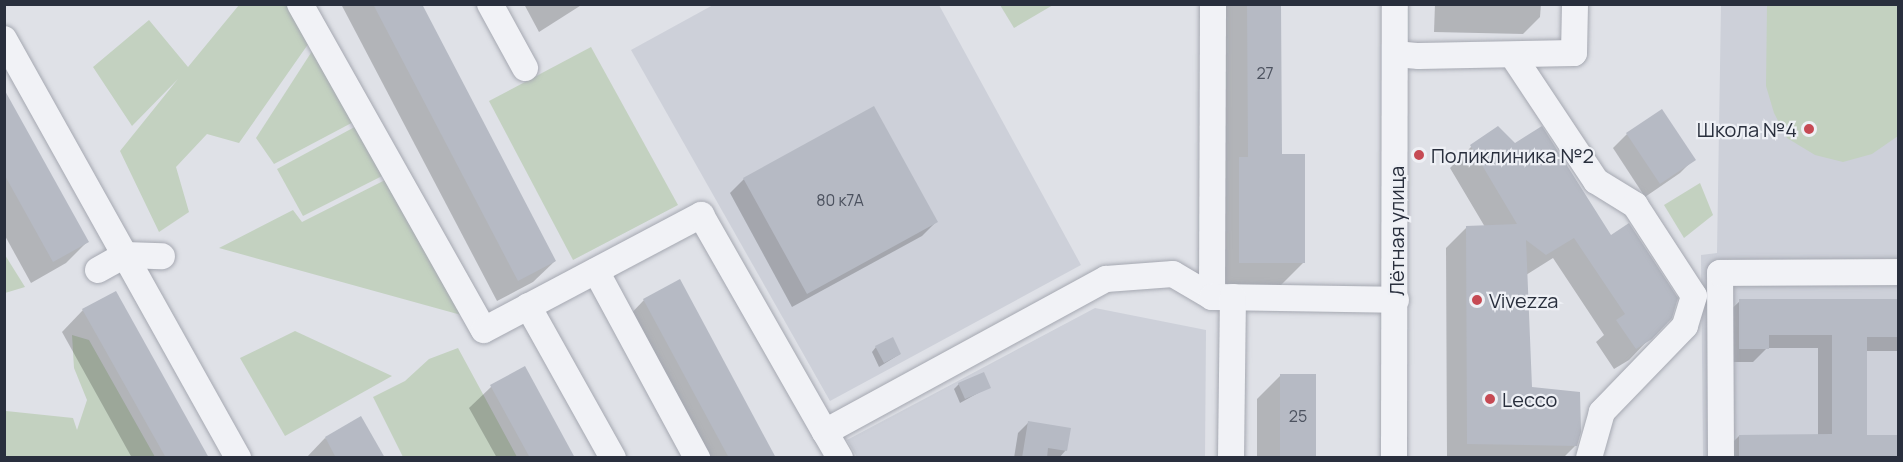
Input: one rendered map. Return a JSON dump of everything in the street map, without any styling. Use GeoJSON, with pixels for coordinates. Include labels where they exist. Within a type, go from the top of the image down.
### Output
{"type":"FeatureCollection","features":[{"type":"Feature","properties":{"kind":"street"},"geometry":{"type":"LineString","coordinates":[[300,4],[484,330],[701,215],[840,458]]}},
{"type":"Feature","properties":{"kind":"street"},"geometry":{"type":"LineString","coordinates":[[490,4],[525,68]]}},
{"type":"Feature","properties":{"kind":"street"},"geometry":{"type":"LineString","coordinates":[[1214,4],[1223,297],[1231,458]]}},
{"type":"Feature","properties":{"kind":"street","name":"Лётная улица"},"geometry":{"type":"LineString","coordinates":[[1394,458],[1395,4]]}},
{"type":"Feature","properties":{"kind":"street"},"geometry":{"type":"LineString","coordinates":[[1395,54],[1513,56],[1574,53],[1575,4]]}},
{"type":"Feature","properties":{"kind":"street"},"geometry":{"type":"LineString","coordinates":[[4,39],[238,458]]}},
{"type":"Feature","properties":{"kind":"street"},"geometry":{"type":"LineString","coordinates":[[1513,56],[1596,181],[1635,205],[1694,296],[1685,326],[1602,412],[1589,458]]}},
{"type":"Feature","properties":{"kind":"street"},"geometry":{"type":"LineString","coordinates":[[98,270],[125,255],[162,255]]}},
{"type":"Feature","properties":{"kind":"street"},"geometry":{"type":"LineString","coordinates":[[596,271],[697,458]]}},
{"type":"Feature","properties":{"kind":"street"},"geometry":{"type":"LineString","coordinates":[[1721,458],[1720,273],[1899,272]]}},
{"type":"Feature","properties":{"kind":"street"},"geometry":{"type":"LineString","coordinates":[[825,432],[1106,279],[1173,274],[1223,297],[1396,300]]}},
{"type":"Feature","properties":{"kind":"street"},"geometry":{"type":"LineString","coordinates":[[528,306],[613,458]]}},
{"type":"Feature","properties":{"kind":"shaded area"},"geometry":{"type":"Polygon","coordinates":[[[713,5],[939,5],[1081,265],[830,401],[631,50],[713,5]]]}},
{"type":"Feature","properties":{"kind":"shaded area","name":"Школа №4"},"geometry":{"type":"Polygon","coordinates":[[[1721,5],[1898,5],[1898,457],[1703,457],[1701,255],[1717,253],[1721,5]]]}},
{"type":"Feature","properties":{"kind":"shaded area"},"geometry":{"type":"Polygon","coordinates":[[[1095,308],[1206,330],[1205,457],[857,457],[847,440],[1095,308]]]}},
{"type":"Feature","properties":{"kind":"green space"},"geometry":{"type":"Polygon","coordinates":[[[239,5],[295,5],[311,40],[239,143],[207,134],[176,167],[189,212],[159,232],[120,151],[178,79],[132,126],[93,67],[149,20],[188,67],[239,5]]]}},
{"type":"Feature","properties":{"kind":"green space"},"geometry":{"type":"Polygon","coordinates":[[[1000,5],[1053,5],[1014,28],[1000,5]]]}},
{"type":"Feature","properties":{"kind":"green space"},"geometry":{"type":"Polygon","coordinates":[[[1767,5],[1898,5],[1898,136],[1872,154],[1843,162],[1815,155],[1787,138],[1774,113],[1766,86],[1767,5]]]}},
{"type":"Feature","properties":{"kind":"green space"},"geometry":{"type":"Polygon","coordinates":[[[316,45],[359,119],[274,164],[256,138],[316,45]]]}},
{"type":"Feature","properties":{"kind":"green space"},"geometry":{"type":"Polygon","coordinates":[[[591,47],[678,205],[573,260],[489,101],[591,47]]]}},
{"type":"Feature","properties":{"kind":"green space"},"geometry":{"type":"Polygon","coordinates":[[[362,123],[390,172],[303,216],[277,169],[362,123]]]}},
{"type":"Feature","properties":{"kind":"green space"},"geometry":{"type":"Polygon","coordinates":[[[391,177],[472,318],[219,248],[293,210],[302,222],[391,177]]]}},
{"type":"Feature","properties":{"kind":"green space"},"geometry":{"type":"Polygon","coordinates":[[[1700,183],[1713,215],[1684,238],[1664,205],[1700,183]]]}},
{"type":"Feature","properties":{"kind":"green space"},"geometry":{"type":"Polygon","coordinates":[[[5,255],[25,287],[4,293],[5,255]]]}},
{"type":"Feature","properties":{"kind":"green space"},"geometry":{"type":"Polygon","coordinates":[[[295,331],[392,376],[285,436],[240,358],[295,331]]]}},
{"type":"Feature","properties":{"kind":"green space"},"geometry":{"type":"Polygon","coordinates":[[[72,335],[89,340],[155,457],[5,457],[6,411],[73,418],[77,430],[87,400],[74,368],[72,335]]]}},
{"type":"Feature","properties":{"kind":"green space"},"geometry":{"type":"Polygon","coordinates":[[[458,348],[517,457],[403,457],[373,397],[405,381],[429,359],[458,348]]]}},
{"type":"Feature","properties":{"kind":"building"},"geometry":{"type":"Polygon","coordinates":[[[373,4],[422,4],[556,261],[518,281],[373,4]]]}},
{"type":"Feature","properties":{"kind":"building"},"geometry":{"type":"Polygon","coordinates":[[[1247,4],[1281,4],[1282,154],[1305,154],[1305,263],[1239,263],[1239,157],[1248,157],[1247,4]]]}},
{"type":"Feature","properties":{"kind":"building"},"geometry":{"type":"Polygon","coordinates":[[[4,89],[89,242],[53,262],[4,174],[4,89]]]}},
{"type":"Feature","properties":{"kind":"building"},"geometry":{"type":"Polygon","coordinates":[[[874,106],[938,222],[807,294],[743,178],[874,106]]]}},
{"type":"Feature","properties":{"kind":"building"},"geometry":{"type":"Polygon","coordinates":[[[1662,109],[1696,160],[1660,184],[1626,133],[1662,109]]]}},
{"type":"Feature","properties":{"kind":"building"},"geometry":{"type":"Polygon","coordinates":[[[1498,126],[1515,143],[1542,126],[1611,235],[1629,223],[1678,298],[1672,318],[1652,339],[1636,349],[1616,320],[1625,314],[1574,238],[1546,255],[1526,240],[1532,387],[1580,392],[1581,432],[1577,446],[1467,444],[1466,226],[1517,224],[1470,145],[1498,126]]]}},
{"type":"Feature","properties":{"kind":"building"},"geometry":{"type":"Polygon","coordinates":[[[680,279],[776,458],[729,458],[643,299],[680,279]]]}},
{"type":"Feature","properties":{"kind":"building"},"geometry":{"type":"Polygon","coordinates":[[[116,291],[209,458],[166,458],[82,309],[116,291]]]}},
{"type":"Feature","properties":{"kind":"building"},"geometry":{"type":"Polygon","coordinates":[[[1739,299],[1899,299],[1899,337],[1867,337],[1867,435],[1899,435],[1899,458],[1739,458],[1739,435],[1832,434],[1832,335],[1769,335],[1769,349],[1739,349],[1739,299]]]}},
{"type":"Feature","properties":{"kind":"building"},"geometry":{"type":"Polygon","coordinates":[[[893,337],[901,354],[884,363],[875,346],[893,337]]]}},
{"type":"Feature","properties":{"kind":"building"},"geometry":{"type":"Polygon","coordinates":[[[525,366],[575,458],[530,458],[490,385],[525,366]]]}},
{"type":"Feature","properties":{"kind":"building"},"geometry":{"type":"Polygon","coordinates":[[[984,372],[991,388],[965,399],[958,383],[984,372]]]}},
{"type":"Feature","properties":{"kind":"building"},"geometry":{"type":"Polygon","coordinates":[[[1280,374],[1316,374],[1316,458],[1280,458],[1280,374]]]}},
{"type":"Feature","properties":{"kind":"building"},"geometry":{"type":"Polygon","coordinates":[[[361,416],[385,458],[336,458],[325,437],[361,416]]]}},
{"type":"Feature","properties":{"kind":"building"},"geometry":{"type":"Polygon","coordinates":[[[1028,421],[1071,428],[1067,451],[1048,448],[1047,458],[1022,458],[1028,421]]]}},
{"type":"Feature","properties":{"kind":"place","name":"Школа №4"},"geometry":{"type":"Point","coordinates":[1809,129]}},
{"type":"Feature","properties":{"kind":"place","name":"Поликлиника №2"},"geometry":{"type":"Point","coordinates":[1419,155]}},
{"type":"Feature","properties":{"kind":"place","name":"Vivezza"},"geometry":{"type":"Point","coordinates":[1477,300]}},
{"type":"Feature","properties":{"kind":"place","name":"Lecco"},"geometry":{"type":"Point","coordinates":[1490,399]}}]}
